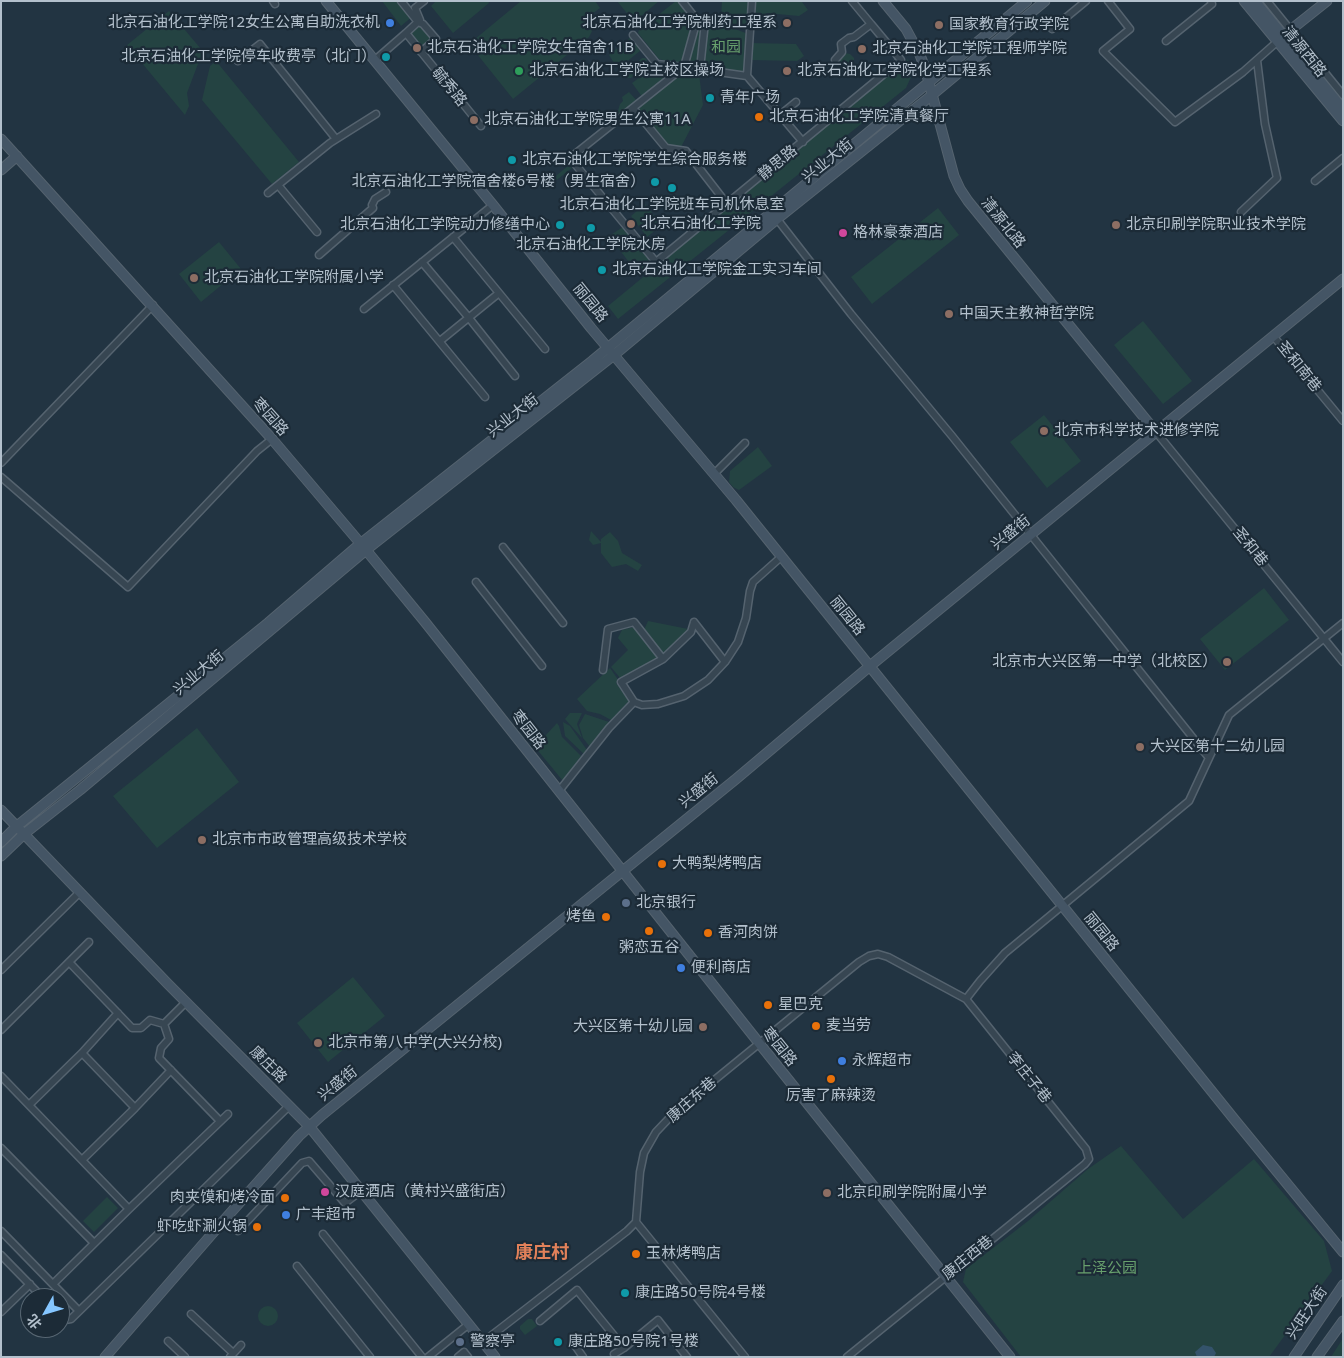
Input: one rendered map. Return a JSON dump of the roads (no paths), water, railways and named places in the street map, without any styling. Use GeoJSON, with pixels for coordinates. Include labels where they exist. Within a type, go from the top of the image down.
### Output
{"type":"FeatureCollection","features":[{"type":"Feature","properties":{"kind":"street","name":"丽园路"},"geometry":{"type":"LineString","coordinates":[[326,1],[611,351],[714,474],[1343,1252]]}},
{"type":"Feature","properties":{"kind":"street"},"geometry":{"type":"LineString","coordinates":[[402,1],[418,22],[423,24],[436,39],[421,52]]}},
{"type":"Feature","properties":{"kind":"street"},"geometry":{"type":"LineString","coordinates":[[682,1],[697,20],[705,22],[700,70]]}},
{"type":"Feature","properties":{"kind":"street"},"geometry":{"type":"LineString","coordinates":[[747,76],[752,1]]}},
{"type":"Feature","properties":{"kind":"street"},"geometry":{"type":"LineString","coordinates":[[835,60],[842,52],[841,44],[854,37],[870,24],[852,1]]}},
{"type":"Feature","properties":{"kind":"street","name":"清源北路"},"geometry":{"type":"LineString","coordinates":[[883,1],[914,41],[925,68],[954,176],[960,189],[1156,432]]}},
{"type":"Feature","properties":{"kind":"street","name":"兴业大街"},"geometry":{"type":"LineString","coordinates":[[611,351],[1026,1]]}},
{"type":"Feature","properties":{"kind":"street","name":"兴业大街"},"geometry":{"type":"LineString","coordinates":[[1,842],[17,826],[592,361],[611,351],[932,95],[1045,1]]}},
{"type":"Feature","properties":{"kind":"street"},"geometry":{"type":"LineString","coordinates":[[1052,29],[1086,1]]}},
{"type":"Feature","properties":{"kind":"street"},"geometry":{"type":"LineString","coordinates":[[1108,1],[1130,29],[1103,51],[1175,122],[1243,72],[1327,1]]}},
{"type":"Feature","properties":{"kind":"street"},"geometry":{"type":"LineString","coordinates":[[1166,41],[1212,4],[1210,1]]}},
{"type":"Feature","properties":{"kind":"street","name":"清源西路"},"geometry":{"type":"LineString","coordinates":[[1244,1],[1284,36],[1343,95]]}},
{"type":"Feature","properties":{"kind":"street","name":"清源西路"},"geometry":{"type":"LineString","coordinates":[[1255,1],[1343,109]]}},
{"type":"Feature","properties":{"kind":"street","name":"清源西路"},"geometry":{"type":"LineString","coordinates":[[1267,1],[1284,36],[1343,121]]}},
{"type":"Feature","properties":{"kind":"street"},"geometry":{"type":"LineString","coordinates":[[375,60],[420,20],[415,8],[423,2]]}},
{"type":"Feature","properties":{"kind":"street"},"geometry":{"type":"LineString","coordinates":[[697,20],[684,67],[633,108],[666,148],[686,151],[727,204]]}},
{"type":"Feature","properties":{"kind":"street","name":"静思路"},"geometry":{"type":"LineString","coordinates":[[633,108],[570,158],[656,262],[901,60],[870,24]]}},
{"type":"Feature","properties":{"kind":"street","name":"毓秀路"},"geometry":{"type":"LineString","coordinates":[[406,33],[481,126]]}},
{"type":"Feature","properties":{"kind":"street"},"geometry":{"type":"LineString","coordinates":[[633,35],[657,64],[747,76],[803,142]]}},
{"type":"Feature","properties":{"kind":"street"},"geometry":{"type":"LineString","coordinates":[[238,61],[260,44],[336,140]]}},
{"type":"Feature","properties":{"kind":"street"},"geometry":{"type":"LineString","coordinates":[[1241,212],[1277,178],[1265,124],[1257,60]]}},
{"type":"Feature","properties":{"kind":"street"},"geometry":{"type":"LineString","coordinates":[[780,115],[796,102]]}},
{"type":"Feature","properties":{"kind":"street"},"geometry":{"type":"LineString","coordinates":[[268,193],[336,140],[376,114]]}},
{"type":"Feature","properties":{"kind":"street","name":"枣园路"},"geometry":{"type":"LineString","coordinates":[[1,139],[118,269],[153,305],[272,439],[363,547],[425,622],[758,1044],[1010,1357]]}},
{"type":"Feature","properties":{"kind":"street"},"geometry":{"type":"LineString","coordinates":[[1,170],[17,156]]}},
{"type":"Feature","properties":{"kind":"street"},"geometry":{"type":"LineString","coordinates":[[1315,181],[1343,158]]}},
{"type":"Feature","properties":{"kind":"street"},"geometry":{"type":"LineString","coordinates":[[278,185],[318,232]]}},
{"type":"Feature","properties":{"kind":"street"},"geometry":{"type":"LineString","coordinates":[[319,255],[373,208],[372,205],[375,199],[386,192]]}},
{"type":"Feature","properties":{"kind":"street"},"geometry":{"type":"LineString","coordinates":[[364,309],[493,205]]}},
{"type":"Feature","properties":{"kind":"street"},"geometry":{"type":"LineString","coordinates":[[777,219],[851,314],[952,436],[1209,758]]}},
{"type":"Feature","properties":{"kind":"street"},"geometry":{"type":"LineString","coordinates":[[452,237],[545,349]]}},
{"type":"Feature","properties":{"kind":"street"},"geometry":{"type":"LineString","coordinates":[[422,262],[515,376]]}},
{"type":"Feature","properties":{"kind":"street","name":"兴盛街"},"geometry":{"type":"LineString","coordinates":[[105,1357],[224,1219],[309,1126],[736,779],[870,666],[1343,279]]}},
{"type":"Feature","properties":{"kind":"street"},"geometry":{"type":"LineString","coordinates":[[393,285],[485,397]]}},
{"type":"Feature","properties":{"kind":"street"},"geometry":{"type":"LineString","coordinates":[[440,341],[499,293]]}},
{"type":"Feature","properties":{"kind":"street"},"geometry":{"type":"LineString","coordinates":[[1,463],[153,305]]}},
{"type":"Feature","properties":{"kind":"street","name":"圣和南巷"},"geometry":{"type":"LineString","coordinates":[[1274,337],[1343,421]]}},
{"type":"Feature","properties":{"kind":"street","name":"圣和巷"},"geometry":{"type":"LineString","coordinates":[[1156,432],[1343,662]]}},
{"type":"Feature","properties":{"kind":"street"},"geometry":{"type":"LineString","coordinates":[[1,478],[128,587],[257,452],[272,439]]}},
{"type":"Feature","properties":{"kind":"street"},"geometry":{"type":"LineString","coordinates":[[714,474],[745,443]]}},
{"type":"Feature","properties":{"kind":"street","name":"兴业大街"},"geometry":{"type":"LineString","coordinates":[[1,856],[24,834],[80,790],[363,547]]}},
{"type":"Feature","properties":{"kind":"street"},"geometry":{"type":"LineString","coordinates":[[503,547],[563,623]]}},
{"type":"Feature","properties":{"kind":"street"},"geometry":{"type":"LineString","coordinates":[[725,662],[694,622],[691,632],[663,659],[621,682],[634,702],[642,705],[658,704],[684,696],[708,680],[725,662],[738,642],[746,618],[753,582],[781,557]]}},
{"type":"Feature","properties":{"kind":"street"},"geometry":{"type":"LineString","coordinates":[[476,582],[542,666]]}},
{"type":"Feature","properties":{"kind":"street"},"geometry":{"type":"LineString","coordinates":[[603,670],[608,629],[634,622],[663,659]]}},
{"type":"Feature","properties":{"kind":"street"},"geometry":{"type":"LineString","coordinates":[[966,999],[1005,953],[1190,801],[1229,715],[1343,624]]}},
{"type":"Feature","properties":{"kind":"street"},"geometry":{"type":"LineString","coordinates":[[559,791],[609,728],[634,702]]}},
{"type":"Feature","properties":{"kind":"street","name":"康庄路"},"geometry":{"type":"LineString","coordinates":[[1,810],[186,1002],[309,1126],[495,1357]]}},
{"type":"Feature","properties":{"kind":"street"},"geometry":{"type":"LineString","coordinates":[[1,970],[80,892]]}},
{"type":"Feature","properties":{"kind":"street"},"geometry":{"type":"LineString","coordinates":[[1,1030],[89,942]]}},
{"type":"Feature","properties":{"kind":"street","name":"康庄东巷"},"geometry":{"type":"LineString","coordinates":[[636,1222],[644,1153],[656,1132],[674,1113],[859,962],[868,956],[878,954],[888,956],[966,999]]}},
{"type":"Feature","properties":{"kind":"street"},"geometry":{"type":"LineString","coordinates":[[69,962],[132,1028],[141,1028],[150,1020],[164,1024]]}},
{"type":"Feature","properties":{"kind":"street","name":"李庄子巷"},"geometry":{"type":"LineString","coordinates":[[966,999],[1086,1149],[1089,1159]]}},
{"type":"Feature","properties":{"kind":"street"},"geometry":{"type":"LineString","coordinates":[[164,1024],[186,1002]]}},
{"type":"Feature","properties":{"kind":"street"},"geometry":{"type":"LineString","coordinates":[[29,1105],[82,1053],[118,1013]]}},
{"type":"Feature","properties":{"kind":"street"},"geometry":{"type":"LineString","coordinates":[[164,1024],[169,1039],[161,1048],[159,1058],[220,1121]]}},
{"type":"Feature","properties":{"kind":"street"},"geometry":{"type":"LineString","coordinates":[[82,1053],[135,1108]]}},
{"type":"Feature","properties":{"kind":"street"},"geometry":{"type":"LineString","coordinates":[[82,1160],[171,1070]]}},
{"type":"Feature","properties":{"kind":"street"},"geometry":{"type":"LineString","coordinates":[[1,1076],[128,1210]]}},
{"type":"Feature","properties":{"kind":"street"},"geometry":{"type":"LineString","coordinates":[[70,1319],[289,1106]]}},
{"type":"Feature","properties":{"kind":"street"},"geometry":{"type":"LineString","coordinates":[[53,1284],[228,1114]]}},
{"type":"Feature","properties":{"kind":"street"},"geometry":{"type":"LineString","coordinates":[[1,1148],[94,1243]]}},
{"type":"Feature","properties":{"kind":"street","name":"康庄西巷"},"geometry":{"type":"LineString","coordinates":[[847,1357],[1089,1159]]}},
{"type":"Feature","properties":{"kind":"street"},"geometry":{"type":"LineString","coordinates":[[224,1219],[238,1230],[302,1163],[309,1161],[345,1203],[360,1191]]}},
{"type":"Feature","properties":{"kind":"street"},"geometry":{"type":"LineString","coordinates":[[483,1342],[636,1222],[745,1357]]}},
{"type":"Feature","properties":{"kind":"street"},"geometry":{"type":"LineString","coordinates":[[1,1231],[80,1311]]}},
{"type":"Feature","properties":{"kind":"street"},"geometry":{"type":"LineString","coordinates":[[323,1234],[422,1357]]}},
{"type":"Feature","properties":{"kind":"street"},"geometry":{"type":"LineString","coordinates":[[1,1255],[34,1288]]}},
{"type":"Feature","properties":{"kind":"street"},"geometry":{"type":"LineString","coordinates":[[297,1266],[370,1357]]}},
{"type":"Feature","properties":{"kind":"street"},"geometry":{"type":"LineString","coordinates":[[1,1312],[30,1284]]}},
{"type":"Feature","properties":{"kind":"street","name":"兴旺大街"},"geometry":{"type":"LineString","coordinates":[[1294,1357],[1343,1285]]}},
{"type":"Feature","properties":{"kind":"street"},"geometry":{"type":"LineString","coordinates":[[540,1321],[577,1290],[624,1348]]}},
{"type":"Feature","properties":{"kind":"street"},"geometry":{"type":"LineString","coordinates":[[191,1314],[232,1355],[241,1345]]}},
{"type":"Feature","properties":{"kind":"street"},"geometry":{"type":"LineString","coordinates":[[614,1354],[658,1320],[687,1357]]}},
{"type":"Feature","properties":{"kind":"street"},"geometry":{"type":"LineString","coordinates":[[1317,1357],[1343,1321]]}},
{"type":"Feature","properties":{"kind":"street"},"geometry":{"type":"LineString","coordinates":[[428,1357],[469,1324]]}},
{"type":"Feature","properties":{"kind":"street"},"geometry":{"type":"LineString","coordinates":[[168,1341],[185,1357]]}},
{"type":"Feature","properties":{"kind":"street"},"geometry":{"type":"LineString","coordinates":[[574,1344],[583,1357]]}},
{"type":"Feature","properties":{"kind":"street"},"geometry":{"type":"LineString","coordinates":[[458,1357],[464,1352],[468,1357]]}},
{"type":"Feature","properties":{"kind":"water"},"geometry":{"type":"Polygon","coordinates":[[[1203,1345],[1212,1347],[1216,1353],[1214,1357],[1197,1357],[1195,1352],[1203,1345]]]}},
{"type":"Feature","properties":{"kind":"place","name":"北京石油化工学院12女生公寓自助洗衣机"},"geometry":{"type":"Point","coordinates":[390,23]}},
{"type":"Feature","properties":{"kind":"place","name":"北京石油化工学院制药工程系"},"geometry":{"type":"Point","coordinates":[787,23]}},
{"type":"Feature","properties":{"kind":"place","name":"国家教育行政学院"},"geometry":{"type":"Point","coordinates":[939,25]}},
{"type":"Feature","properties":{"kind":"place","name":"北京石油化工学院女生宿舍11B"},"geometry":{"type":"Point","coordinates":[417,48]}},
{"type":"Feature","properties":{"kind":"place","name":"北京石油化工学院工程师学院"},"geometry":{"type":"Point","coordinates":[862,49]}},
{"type":"Feature","properties":{"kind":"place","name":"北京石油化工学院停车收费亭（北门）"},"geometry":{"type":"Point","coordinates":[386,57]}},
{"type":"Feature","properties":{"kind":"place","name":"北京石油化工学院主校区操场"},"geometry":{"type":"Point","coordinates":[519,71]}},
{"type":"Feature","properties":{"kind":"place","name":"北京石油化工学院化学工程系"},"geometry":{"type":"Point","coordinates":[787,71]}},
{"type":"Feature","properties":{"kind":"place","name":"青年广场"},"geometry":{"type":"Point","coordinates":[710,98]}},
{"type":"Feature","properties":{"kind":"place","name":"北京石油化工学院清真餐厅"},"geometry":{"type":"Point","coordinates":[759,117]}},
{"type":"Feature","properties":{"kind":"place","name":"北京石油化工学院男生公寓11A"},"geometry":{"type":"Point","coordinates":[474,120]}},
{"type":"Feature","properties":{"kind":"place","name":"北京石油化工学院学生综合服务楼"},"geometry":{"type":"Point","coordinates":[512,160]}},
{"type":"Feature","properties":{"kind":"place","name":"北京石油化工学院宿舍楼6号楼（男生宿舍）"},"geometry":{"type":"Point","coordinates":[655,182]}},
{"type":"Feature","properties":{"kind":"place","name":"北京石油化工学院班车司机休息室"},"geometry":{"type":"Point","coordinates":[672,188]}},
{"type":"Feature","properties":{"kind":"place","name":"北京石油化工学院"},"geometry":{"type":"Point","coordinates":[631,224]}},
{"type":"Feature","properties":{"kind":"place","name":"北京石油化工学院动力修缮中心"},"geometry":{"type":"Point","coordinates":[560,225]}},
{"type":"Feature","properties":{"kind":"place","name":"北京印刷学院职业技术学院"},"geometry":{"type":"Point","coordinates":[1116,225]}},
{"type":"Feature","properties":{"kind":"place","name":"北京石油化工学院水房"},"geometry":{"type":"Point","coordinates":[591,228]}},
{"type":"Feature","properties":{"kind":"place","name":"格林豪泰酒店"},"geometry":{"type":"Point","coordinates":[843,233]}},
{"type":"Feature","properties":{"kind":"place","name":"北京石油化工学院金工实习车间"},"geometry":{"type":"Point","coordinates":[602,270]}},
{"type":"Feature","properties":{"kind":"place","name":"北京石油化工学院附属小学"},"geometry":{"type":"Point","coordinates":[194,278]}},
{"type":"Feature","properties":{"kind":"place","name":"中国天主教神哲学院"},"geometry":{"type":"Point","coordinates":[949,314]}},
{"type":"Feature","properties":{"kind":"place","name":"北京市科学技术进修学院"},"geometry":{"type":"Point","coordinates":[1044,431]}},
{"type":"Feature","properties":{"kind":"place","name":"北京市大兴区第一中学（北校区）"},"geometry":{"type":"Point","coordinates":[1227,662]}},
{"type":"Feature","properties":{"kind":"place","name":"大兴区第十二幼儿园"},"geometry":{"type":"Point","coordinates":[1140,747]}},
{"type":"Feature","properties":{"kind":"place","name":"北京市市政管理高级技术学校"},"geometry":{"type":"Point","coordinates":[202,840]}},
{"type":"Feature","properties":{"kind":"place","name":"大鸭梨烤鸭店"},"geometry":{"type":"Point","coordinates":[662,864]}},
{"type":"Feature","properties":{"kind":"place","name":"北京银行"},"geometry":{"type":"Point","coordinates":[626,903]}},
{"type":"Feature","properties":{"kind":"place","name":"烤鱼"},"geometry":{"type":"Point","coordinates":[606,917]}},
{"type":"Feature","properties":{"kind":"place","name":"粥恋五谷"},"geometry":{"type":"Point","coordinates":[649,931]}},
{"type":"Feature","properties":{"kind":"place","name":"香河肉饼"},"geometry":{"type":"Point","coordinates":[708,933]}},
{"type":"Feature","properties":{"kind":"place","name":"便利商店"},"geometry":{"type":"Point","coordinates":[681,968]}},
{"type":"Feature","properties":{"kind":"place","name":"星巴克"},"geometry":{"type":"Point","coordinates":[768,1005]}},
{"type":"Feature","properties":{"kind":"place","name":"麦当劳"},"geometry":{"type":"Point","coordinates":[816,1026]}},
{"type":"Feature","properties":{"kind":"place","name":"大兴区第十幼儿园"},"geometry":{"type":"Point","coordinates":[703,1027]}},
{"type":"Feature","properties":{"kind":"place","name":"北京市第八中学(大兴分校)"},"geometry":{"type":"Point","coordinates":[318,1043]}},
{"type":"Feature","properties":{"kind":"place","name":"永辉超市"},"geometry":{"type":"Point","coordinates":[842,1061]}},
{"type":"Feature","properties":{"kind":"place","name":"厉害了麻辣烫"},"geometry":{"type":"Point","coordinates":[831,1079]}},
{"type":"Feature","properties":{"kind":"place","name":"汉庭酒店（黄村兴盛街店）"},"geometry":{"type":"Point","coordinates":[325,1192]}},
{"type":"Feature","properties":{"kind":"place","name":"北京印刷学院附属小学"},"geometry":{"type":"Point","coordinates":[827,1193]}},
{"type":"Feature","properties":{"kind":"place","name":"肉夹馍和烤冷面"},"geometry":{"type":"Point","coordinates":[285,1198]}},
{"type":"Feature","properties":{"kind":"place","name":"广丰超市"},"geometry":{"type":"Point","coordinates":[286,1215]}},
{"type":"Feature","properties":{"kind":"place","name":"虾吃虾涮火锅"},"geometry":{"type":"Point","coordinates":[257,1227]}},
{"type":"Feature","properties":{"kind":"place","name":"玉林烤鸭店"},"geometry":{"type":"Point","coordinates":[636,1254]}},
{"type":"Feature","properties":{"kind":"place","name":"康庄路50号院4号楼"},"geometry":{"type":"Point","coordinates":[625,1293]}},
{"type":"Feature","properties":{"kind":"place","name":"警察亭"},"geometry":{"type":"Point","coordinates":[460,1342]}},
{"type":"Feature","properties":{"kind":"place","name":"康庄路50号院1号楼"},"geometry":{"type":"Point","coordinates":[558,1342]}},
{"type":"Feature","properties":{"kind":"district","name":"康庄村"},"geometry":{"type":"Point","coordinates":[542,1253]}},
{"type":"Feature","properties":{"kind":"park label","name":"和园"},"geometry":{"type":"Point","coordinates":[726,48]}},
{"type":"Feature","properties":{"kind":"park label","name":"上泽公园"},"geometry":{"type":"Point","coordinates":[1107,1269]}}]}
